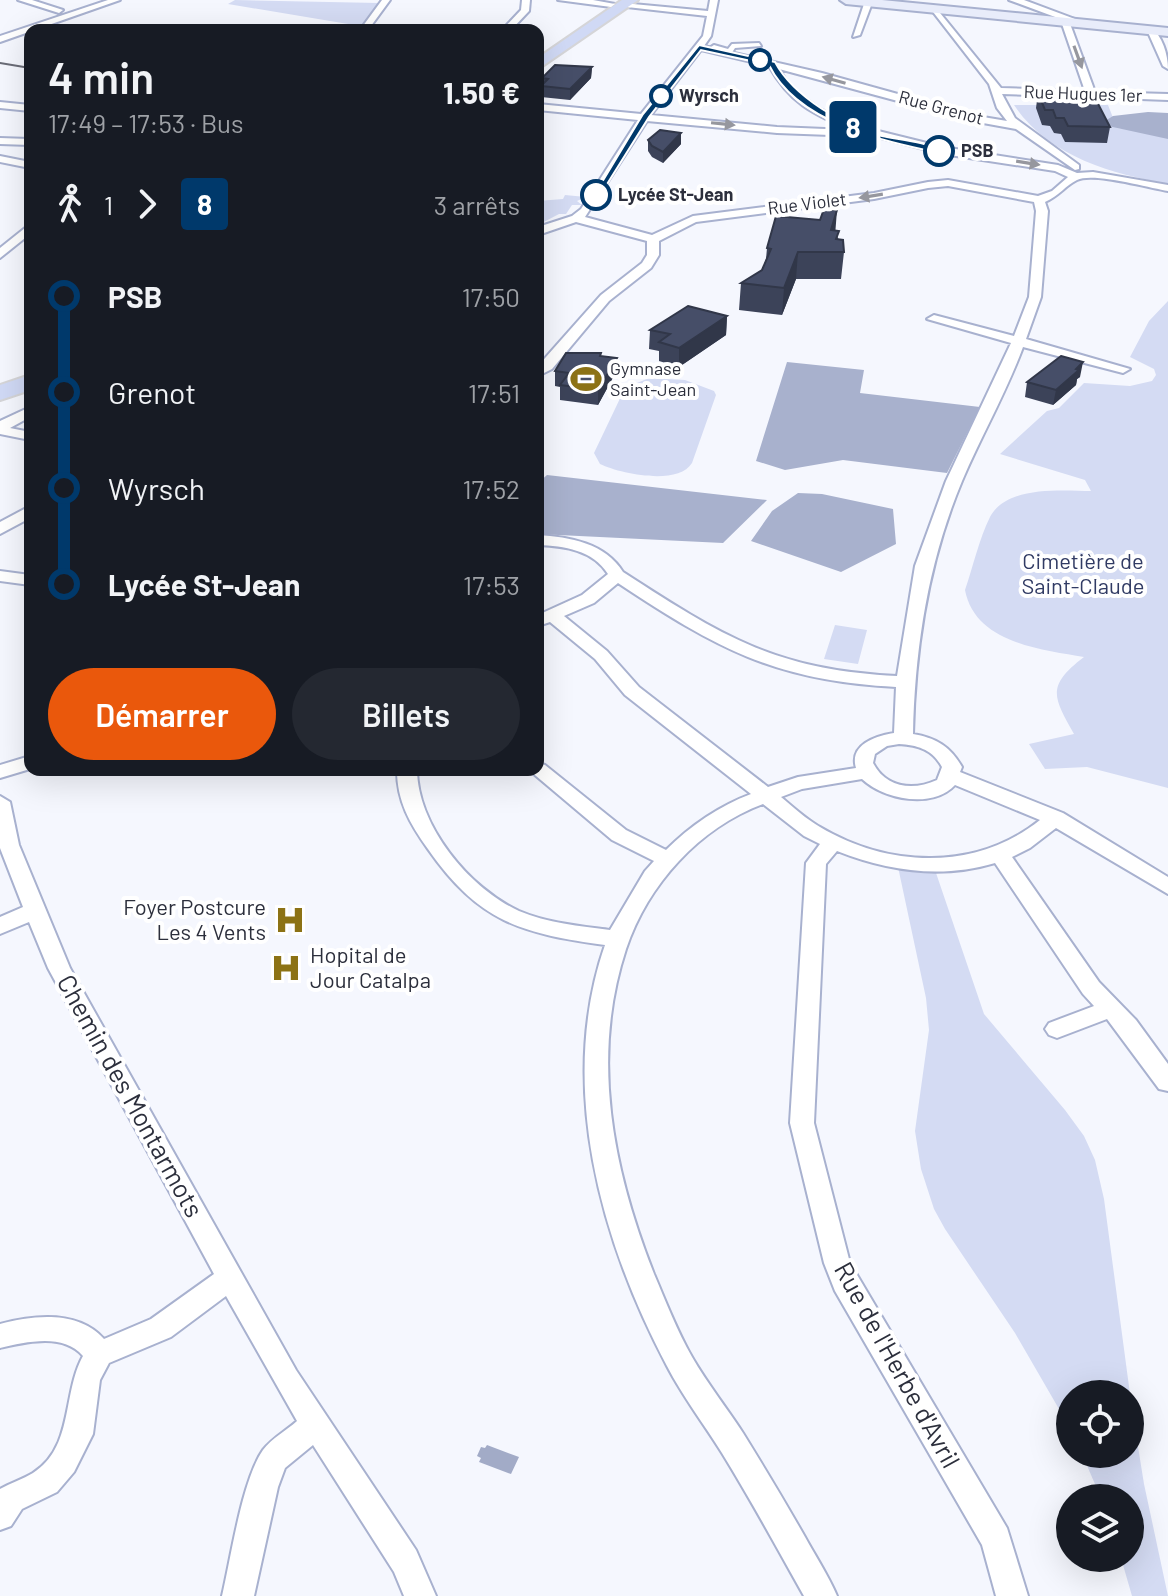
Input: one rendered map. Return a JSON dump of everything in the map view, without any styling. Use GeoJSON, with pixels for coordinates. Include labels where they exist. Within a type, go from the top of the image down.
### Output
{"type":"FeatureCollection","features":[{"type":"Feature","properties":{"kind":"main road"},"geometry":{"type":"LineString","coordinates":[[846,0],[1168,32]]}},
{"type":"Feature","properties":{"kind":"main road"},"geometry":{"type":"LineString","coordinates":[[544,58],[613,8]]}},
{"type":"Feature","properties":{"kind":"main road"},"geometry":{"type":"LineString","coordinates":[[0,385],[24,377]]}},
{"type":"Feature","properties":{"kind":"main road"},"geometry":{"type":"LineString","coordinates":[[0,393],[24,384]]}},
{"type":"Feature","properties":{"kind":"street"},"geometry":{"type":"LineString","coordinates":[[22,0],[59,10]]}},
{"type":"Feature","properties":{"kind":"street"},"geometry":{"type":"LineString","coordinates":[[45,24],[116,0]]}},
{"type":"Feature","properties":{"kind":"street"},"geometry":{"type":"LineString","coordinates":[[368,24],[386,0]]}},
{"type":"Feature","properties":{"kind":"street"},"geometry":{"type":"LineString","coordinates":[[513,24],[526,10],[526,0]]}},
{"type":"Feature","properties":{"kind":"street"},"geometry":{"type":"LineString","coordinates":[[562,0],[613,8],[711,14]]}},
{"type":"Feature","properties":{"kind":"street"},"geometry":{"type":"LineString","coordinates":[[544,229],[576,218],[585,211],[645,116],[708,34],[714,0]]}},
{"type":"Feature","properties":{"kind":"street"},"geometry":{"type":"LineString","coordinates":[[1014,0],[1070,20],[1091,94]]}},
{"type":"Feature","properties":{"kind":"street"},"geometry":{"type":"LineString","coordinates":[[856,35],[868,3]]}},
{"type":"Feature","properties":{"kind":"street"},"geometry":{"type":"LineString","coordinates":[[933,10],[994,83],[1002,108],[1018,126],[1067,158],[1072,171]]}},
{"type":"Feature","properties":{"kind":"street"},"geometry":{"type":"LineString","coordinates":[[1151,30],[1168,66]]}},
{"type":"Feature","properties":{"kind":"street"},"geometry":{"type":"LineString","coordinates":[[0,39],[24,31]]}},
{"type":"Feature","properties":{"kind":"street"},"geometry":{"type":"LineString","coordinates":[[714,47],[731,52],[732,46],[759,45]]}},
{"type":"Feature","properties":{"kind":"street","name":"Rue Grenot"},"geometry":{"type":"LineString","coordinates":[[699,47],[971,118],[1018,126]]}},
{"type":"Feature","properties":{"kind":"street"},"geometry":{"type":"LineString","coordinates":[[775,69],[804,102],[868,133],[914,146],[1168,188]]}},
{"type":"Feature","properties":{"kind":"street","name":"Rue Hugues 1er"},"geometry":{"type":"LineString","coordinates":[[997,91],[1168,97]]}},
{"type":"Feature","properties":{"kind":"street"},"geometry":{"type":"LineString","coordinates":[[0,105],[24,107]]}},
{"type":"Feature","properties":{"kind":"street"},"geometry":{"type":"LineString","coordinates":[[544,108],[777,130],[868,133]]}},
{"type":"Feature","properties":{"kind":"street"},"geometry":{"type":"LineString","coordinates":[[0,140],[12,127]]}},
{"type":"Feature","properties":{"kind":"street"},"geometry":{"type":"LineString","coordinates":[[0,140],[24,142]]}},
{"type":"Feature","properties":{"kind":"street"},"geometry":{"type":"LineString","coordinates":[[914,146],[928,160]]}},
{"type":"Feature","properties":{"kind":"street"},"geometry":{"type":"LineString","coordinates":[[0,159],[24,164]]}},
{"type":"Feature","properties":{"kind":"street"},"geometry":{"type":"LineString","coordinates":[[940,171],[948,183]]}},
{"type":"Feature","properties":{"kind":"street"},"geometry":{"type":"LineString","coordinates":[[903,738],[905,682],[918,585],[929,546],[954,481],[1019,341],[1035,297],[1042,211],[1039,200],[1056,193],[1072,171]]}},
{"type":"Feature","properties":{"kind":"street","name":"Rue Violet"},"geometry":{"type":"LineString","coordinates":[[653,239],[693,219],[948,183],[1039,200]]}},
{"type":"Feature","properties":{"kind":"street"},"geometry":{"type":"LineString","coordinates":[[544,368],[605,298],[647,265],[653,255],[653,239],[576,218]]}},
{"type":"Feature","properties":{"kind":"street"},"geometry":{"type":"LineString","coordinates":[[0,254],[24,233]]}},
{"type":"Feature","properties":{"kind":"street"},"geometry":{"type":"LineString","coordinates":[[934,319],[1123,369]]}},
{"type":"Feature","properties":{"kind":"street"},"geometry":{"type":"LineString","coordinates":[[0,428],[24,414]]}},
{"type":"Feature","properties":{"kind":"street"},"geometry":{"type":"LineString","coordinates":[[0,428],[24,434]]}},
{"type":"Feature","properties":{"kind":"street"},"geometry":{"type":"LineString","coordinates":[[0,529],[24,515]]}},
{"type":"Feature","properties":{"kind":"street"},"geometry":{"type":"LineString","coordinates":[[544,540],[564,541],[588,549],[608,562],[617,575],[709,635],[761,658],[862,680],[905,682]]}},
{"type":"Feature","properties":{"kind":"street"},"geometry":{"type":"LineString","coordinates":[[546,619],[588,599],[617,575]]}},
{"type":"Feature","properties":{"kind":"street"},"geometry":{"type":"LineString","coordinates":[[0,576],[24,579]]}},
{"type":"Feature","properties":{"kind":"street"},"geometry":{"type":"LineString","coordinates":[[546,619],[601,655],[632,691],[763,794],[832,843],[880,859],[949,864],[1000,855],[1022,844],[1056,818]]}},
{"type":"Feature","properties":{"kind":"street"},"geometry":{"type":"LineString","coordinates":[[903,738],[941,750],[949,758],[951,776],[946,784],[935,790],[907,793],[882,786],[866,772],[864,755],[869,748],[890,739],[903,738]]}},
{"type":"Feature","properties":{"kind":"street"},"geometry":{"type":"LineString","coordinates":[[0,772],[24,764]]}},
{"type":"Feature","properties":{"kind":"street"},"geometry":{"type":"LineString","coordinates":[[821,1596],[760,1488],[671,1345],[624,1221],[608,1169],[597,1110],[596,1029],[616,939],[636,895],[665,858],[708,822],[763,794],[836,775],[866,772]]}},
{"type":"Feature","properties":{"kind":"street"},"geometry":{"type":"LineString","coordinates":[[544,774],[619,835],[665,858]]}},
{"type":"Feature","properties":{"kind":"street"},"geometry":{"type":"LineString","coordinates":[[408,776],[415,816],[463,882],[486,903],[509,917],[536,927],[616,939]]}},
{"type":"Feature","properties":{"kind":"street"},"geometry":{"type":"LineString","coordinates":[[951,776],[1056,818],[1138,865],[1168,887]]}},
{"type":"Feature","properties":{"kind":"street","name":"Chemin des Montarmots"},"geometry":{"type":"LineString","coordinates":[[0,802],[9,845],[59,968],[315,1425],[405,1561],[420,1596]]}},
{"type":"Feature","properties":{"kind":"street","name":"Rue de l'Herbe d'Avril"},"geometry":{"type":"LineString","coordinates":[[832,843],[816,863],[802,1123],[845,1283],[996,1539],[1012,1596]]}},
{"type":"Feature","properties":{"kind":"street"},"geometry":{"type":"LineString","coordinates":[[1000,855],[1046,925],[1109,1009],[1128,1026],[1168,1082]]}},
{"type":"Feature","properties":{"kind":"street"},"geometry":{"type":"LineString","coordinates":[[0,926],[34,911]]}},
{"type":"Feature","properties":{"kind":"street"},"geometry":{"type":"LineString","coordinates":[[1057,1029],[1109,1009]]}},
{"type":"Feature","properties":{"kind":"street"},"geometry":{"type":"LineString","coordinates":[[0,1515],[11,1499],[46,1482],[64,1462],[78,1434],[86,1378],[99,1354],[161,1328],[231,1277]]}},
{"type":"Feature","properties":{"kind":"street"},"geometry":{"type":"LineString","coordinates":[[0,1336],[21,1330],[46,1329],[81,1336],[99,1354]]}},
{"type":"Feature","properties":{"kind":"street"},"geometry":{"type":"LineString","coordinates":[[238,1596],[263,1487],[274,1459],[315,1425]]}},
{"type":"Feature","properties":{"kind":"green space"},"geometry":{"type":"Polygon","coordinates":[[[235,0],[379,3],[364,24],[228,4],[235,0]]]}},
{"type":"Feature","properties":{"kind":"green space"},"geometry":{"type":"Polygon","coordinates":[[[1014,105],[1108,105],[1117,128],[1168,132],[1168,184],[1103,168],[1063,150],[1028,123],[1014,105]]]}},
{"type":"Feature","properties":{"kind":"green space"},"geometry":{"type":"Polygon","coordinates":[[[565,195],[586,197],[577,201],[582,205],[572,205],[566,214],[544,222],[544,201],[563,199],[565,195]]]}},
{"type":"Feature","properties":{"kind":"green space","name":"Cimetière de Saint-Claude"},"geometry":{"type":"Polygon","coordinates":[[[1168,301],[1168,788],[1087,767],[1045,769],[1029,744],[1074,734],[1061,710],[1057,692],[1063,676],[1084,657],[1031,647],[996,633],[971,608],[965,590],[986,526],[998,507],[1009,499],[1036,492],[1091,491],[1085,480],[1000,454],[1047,411],[1059,408],[1084,383],[1130,386],[1152,381],[1156,375],[1154,369],[1130,357],[1149,321],[1168,301]]]}},
{"type":"Feature","properties":{"kind":"green space"},"geometry":{"type":"Polygon","coordinates":[[[649,378],[685,380],[714,391],[716,395],[692,463],[675,474],[649,476],[621,471],[600,464],[594,453],[625,388],[649,378]]]}},
{"type":"Feature","properties":{"kind":"green space"},"geometry":{"type":"Polygon","coordinates":[[[835,625],[867,630],[858,664],[824,659],[835,625]]]}},
{"type":"Feature","properties":{"kind":"green space"},"geometry":{"type":"Polygon","coordinates":[[[898,867],[935,870],[984,1014],[1065,1110],[1084,1136],[1095,1160],[1104,1199],[1128,1380],[1056,1380],[1056,1404],[1015,1333],[934,1209],[921,1169],[915,1131],[929,1030],[926,998],[898,867]]]}},
{"type":"Feature","properties":{"kind":"green space"},"geometry":{"type":"Polygon","coordinates":[[[1088,1468],[1141,1468],[1144,1484],[1095,1484],[1088,1468]]]}},
{"type":"Feature","properties":{"kind":"green space"},"geometry":{"type":"Polygon","coordinates":[[[1144,1484],[1168,1596],[1132,1596],[1125,1572],[1144,1572],[1144,1484]]]}},
{"type":"Feature","properties":{"kind":"shaded area"},"geometry":{"type":"Polygon","coordinates":[[[1168,113],[1168,139],[1108,126],[1105,121],[1113,116],[1168,113]]]}},
{"type":"Feature","properties":{"kind":"shaded area"},"geometry":{"type":"Polygon","coordinates":[[[787,362],[864,370],[860,393],[980,407],[947,473],[843,460],[785,470],[756,461],[787,362]]]}},
{"type":"Feature","properties":{"kind":"shaded area"},"geometry":{"type":"Polygon","coordinates":[[[547,475],[767,500],[723,543],[544,534],[544,478],[547,475]]]}},
{"type":"Feature","properties":{"kind":"shaded area"},"geometry":{"type":"Polygon","coordinates":[[[798,493],[822,494],[893,509],[896,544],[841,572],[751,541],[772,511],[798,493]]]}},
{"type":"Feature","properties":{"kind":"shaded area"},"geometry":{"type":"Polygon","coordinates":[[[487,1445],[519,1457],[511,1474],[479,1462],[481,1458],[477,1456],[481,1447],[487,1445]]]}},
{"type":"Feature","properties":{"kind":"building"},"geometry":{"type":"Polygon","coordinates":[[[555,65],[592,67],[570,89],[544,86],[548,79],[544,76],[555,65]]]}},
{"type":"Feature","properties":{"kind":"building"},"geometry":{"type":"Polygon","coordinates":[[[1038,93],[1093,94],[1110,127],[1068,126],[1064,118],[1056,118],[1053,110],[1045,110],[1038,93]]]}},
{"type":"Feature","properties":{"kind":"building"},"geometry":{"type":"Polygon","coordinates":[[[660,130],[681,133],[663,152],[648,140],[660,130]]]}},
{"type":"Feature","properties":{"kind":"building"},"geometry":{"type":"Polygon","coordinates":[[[824,209],[837,210],[831,230],[839,231],[836,239],[843,240],[844,252],[798,252],[784,288],[741,283],[762,270],[771,249],[767,248],[776,216],[820,220],[824,209]]]}},
{"type":"Feature","properties":{"kind":"building"},"geometry":{"type":"Polygon","coordinates":[[[688,306],[727,316],[679,348],[659,342],[670,334],[650,330],[688,306]]]}},
{"type":"Feature","properties":{"kind":"building"},"geometry":{"type":"Polygon","coordinates":[[[566,353],[601,353],[600,356],[617,358],[598,390],[560,385],[569,373],[555,371],[566,353]]]}},
{"type":"Feature","properties":{"kind":"building"},"geometry":{"type":"Polygon","coordinates":[[[1061,356],[1083,362],[1076,369],[1079,370],[1056,390],[1027,382],[1061,356]]]}},
{"type":"Feature","properties":{"kind":"railway"},"geometry":{"type":"LineString","coordinates":[[0,63],[24,67]]}},
{"type":"Feature","properties":{"kind":"bus line","name":"8"},"geometry":{"type":"LineString","coordinates":[[596,195],[645,116],[699,47],[772,64],[778,76],[810,106],[875,136],[939,151]]}},
{"type":"Feature","properties":{"kind":"place","name":"Wyrsch"},"geometry":{"type":"Point","coordinates":[661,96]}},
{"type":"Feature","properties":{"kind":"place","name":"PSB"},"geometry":{"type":"Point","coordinates":[939,151]}},
{"type":"Feature","properties":{"kind":"place","name":"Lycée St-Jean"},"geometry":{"type":"Point","coordinates":[596,195]}},
{"type":"Feature","properties":{"kind":"place","name":"Gymnase Saint-Jean"},"geometry":{"type":"Point","coordinates":[586,379]}},
{"type":"Feature","properties":{"kind":"place","name":"Foyer Postcure Les 4 Vents"},"geometry":{"type":"Point","coordinates":[290,920]}},
{"type":"Feature","properties":{"kind":"place","name":"Hopital de Jour Catalpa"},"geometry":{"type":"Point","coordinates":[286,968]}}]}
